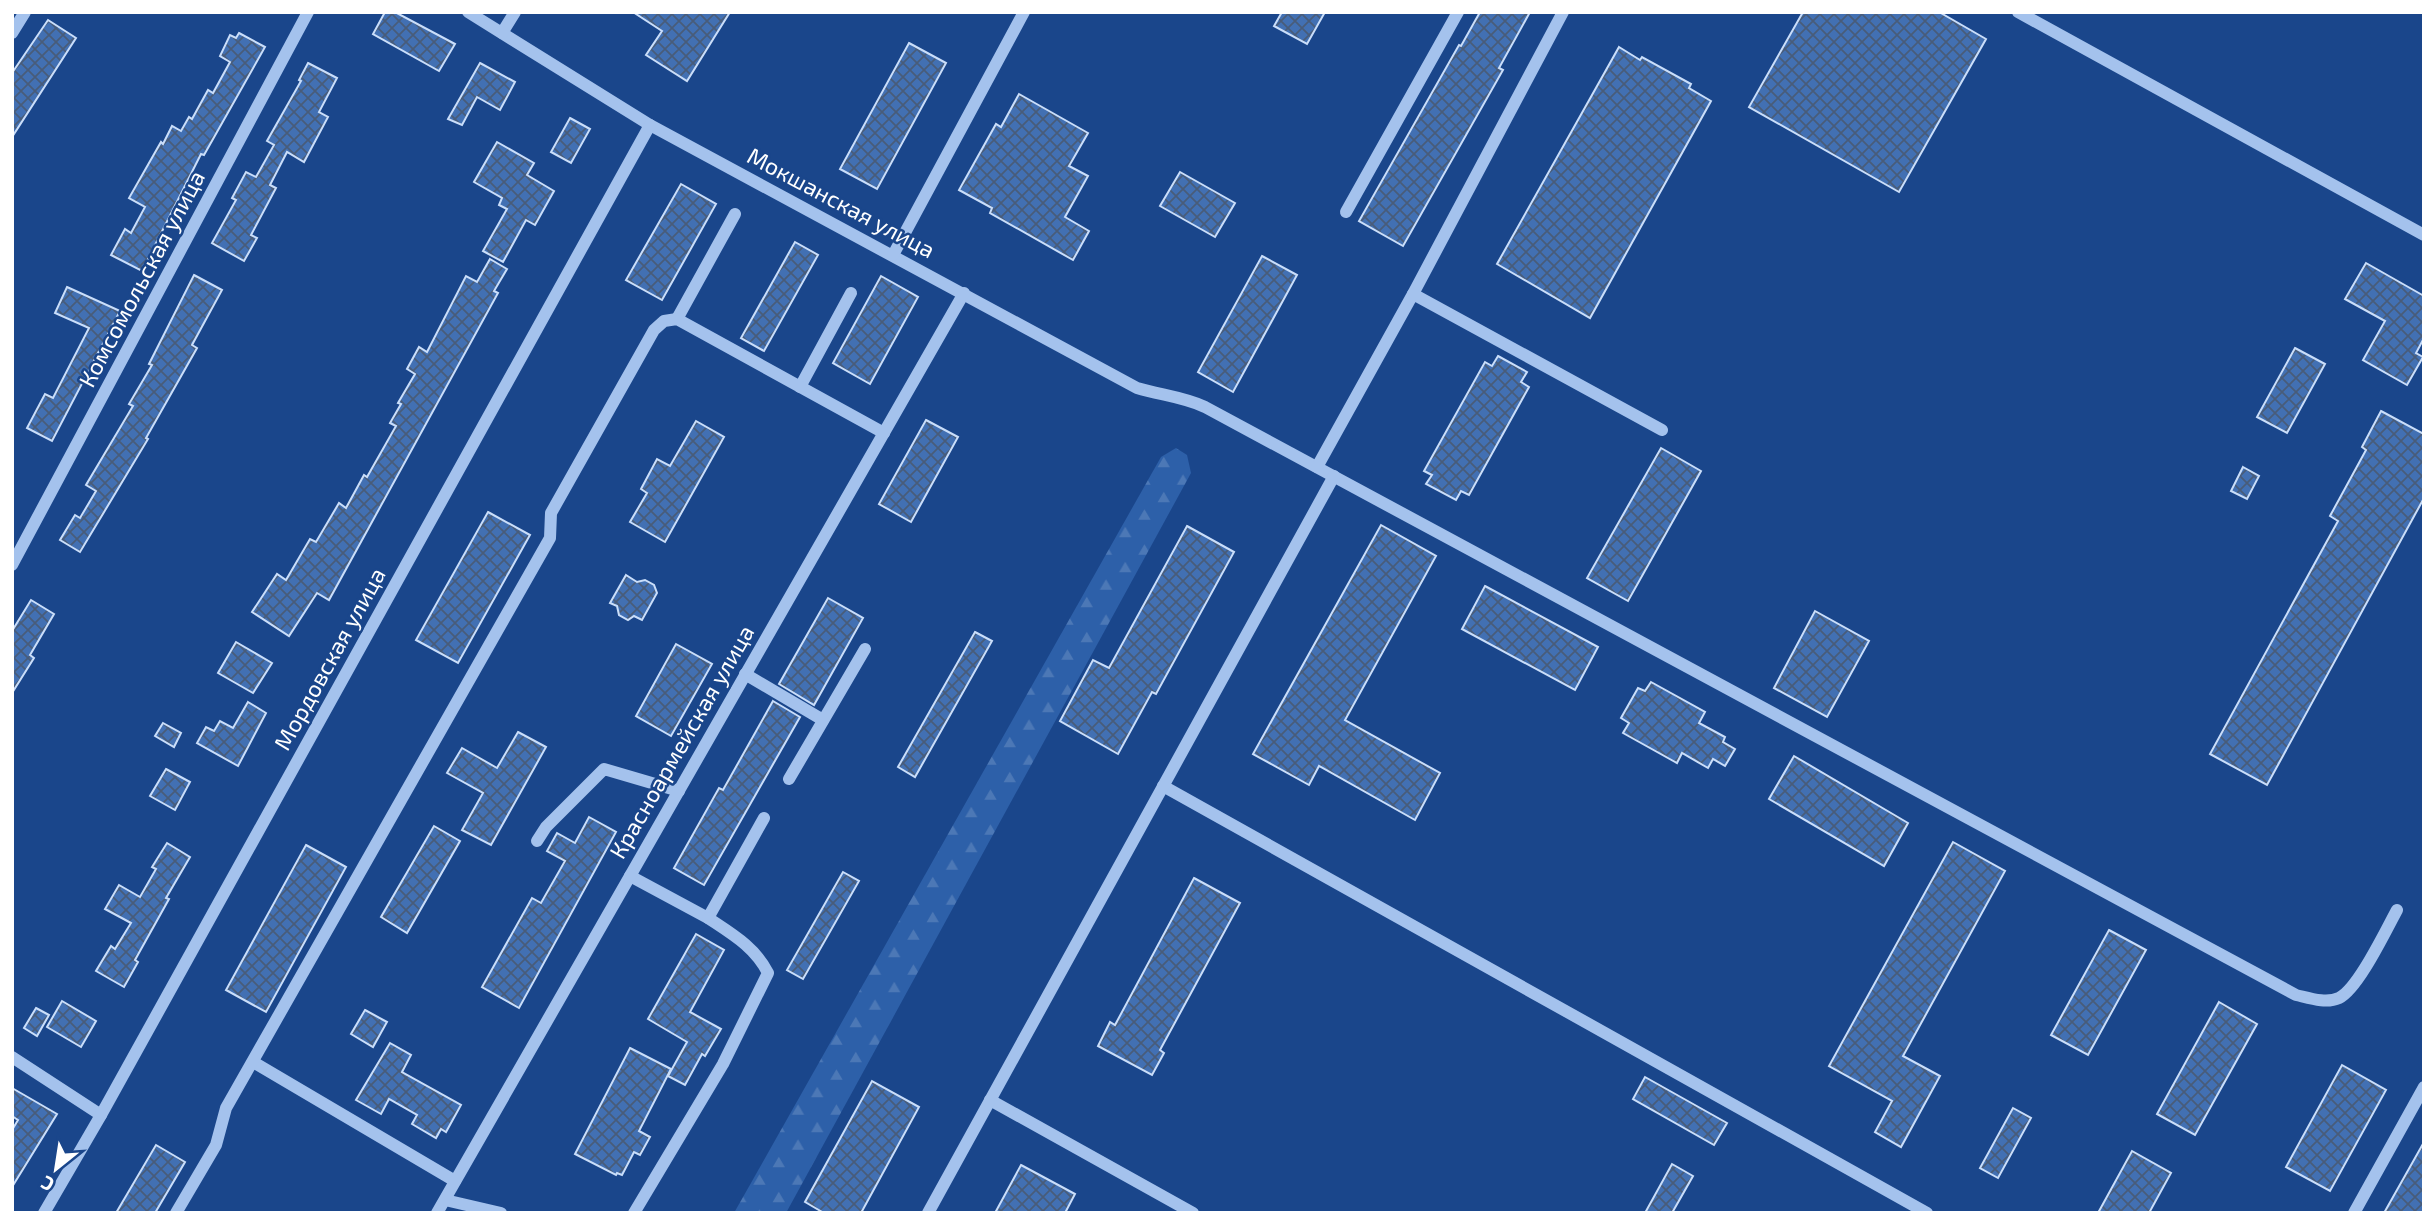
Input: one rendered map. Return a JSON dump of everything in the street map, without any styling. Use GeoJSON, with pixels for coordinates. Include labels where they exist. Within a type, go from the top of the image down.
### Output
{"type":"FeatureCollection","features":[{"type":"Feature","properties":{"kind":"street"},"geometry":{"type":"LineString","coordinates":[[12,33],[25,12]]}},
{"type":"Feature","properties":{"kind":"street","name":"Комсомольская улица"},"geometry":{"type":"LineString","coordinates":[[12,565],[308,12]]}},
{"type":"Feature","properties":{"kind":"street","name":"Мокшанская улица"},"geometry":{"type":"LineString","coordinates":[[468,12],[650,125],[1137,388],[1159,395],[1188,399],[1205,407],[2296,995],[2322,1001],[2339,998],[2353,987],[2397,910]]}},
{"type":"Feature","properties":{"kind":"street"},"geometry":{"type":"LineString","coordinates":[[502,33],[515,12]]}},
{"type":"Feature","properties":{"kind":"street"},"geometry":{"type":"LineString","coordinates":[[892,255],[1024,12]]}},
{"type":"Feature","properties":{"kind":"street"},"geometry":{"type":"LineString","coordinates":[[1346,212],[1458,12]]}},
{"type":"Feature","properties":{"kind":"street"},"geometry":{"type":"LineString","coordinates":[[1317,467],[1413,294],[1563,12]]}},
{"type":"Feature","properties":{"kind":"street"},"geometry":{"type":"LineString","coordinates":[[2018,12],[2424,235]]}},
{"type":"Feature","properties":{"kind":"street","name":"Мордовская улица"},"geometry":{"type":"LineString","coordinates":[[44,1213],[101,1115],[650,125]]}},
{"type":"Feature","properties":{"kind":"street"},"geometry":{"type":"LineString","coordinates":[[677,319],[735,214]]}},
{"type":"Feature","properties":{"kind":"street"},"geometry":{"type":"LineString","coordinates":[[800,387],[851,293]]}},
{"type":"Feature","properties":{"kind":"street","name":"Красноармейская улица"},"geometry":{"type":"LineString","coordinates":[[437,1213],[964,293]]}},
{"type":"Feature","properties":{"kind":"street"},"geometry":{"type":"LineString","coordinates":[[1413,294],[1662,430]]}},
{"type":"Feature","properties":{"kind":"street"},"geometry":{"type":"LineString","coordinates":[[176,1213],[216,1145],[226,1108],[550,538],[551,513],[654,330],[664,321],[677,319],[884,433]]}},
{"type":"Feature","properties":{"kind":"street"},"geometry":{"type":"LineString","coordinates":[[928,1213],[1334,476]]}},
{"type":"Feature","properties":{"kind":"street"},"geometry":{"type":"LineString","coordinates":[[789,779],[864,649]]}},
{"type":"Feature","properties":{"kind":"street"},"geometry":{"type":"LineString","coordinates":[[745,674],[823,720]]}},
{"type":"Feature","properties":{"kind":"street"},"geometry":{"type":"LineString","coordinates":[[537,841],[546,827],[604,769],[679,791]]}},
{"type":"Feature","properties":{"kind":"street"},"geometry":{"type":"LineString","coordinates":[[1163,786],[1927,1213]]}},
{"type":"Feature","properties":{"kind":"street"},"geometry":{"type":"LineString","coordinates":[[708,918],[764,818]]}},
{"type":"Feature","properties":{"kind":"street"},"geometry":{"type":"LineString","coordinates":[[630,876],[708,918],[739,939],[761,958],[768,973],[723,1064],[634,1213]]}},
{"type":"Feature","properties":{"kind":"street"},"geometry":{"type":"LineString","coordinates":[[12,1057],[101,1115]]}},
{"type":"Feature","properties":{"kind":"street"},"geometry":{"type":"LineString","coordinates":[[253,1062],[455,1181]]}},
{"type":"Feature","properties":{"kind":"street"},"geometry":{"type":"LineString","coordinates":[[2354,1213],[2424,1087]]}},
{"type":"Feature","properties":{"kind":"street"},"geometry":{"type":"LineString","coordinates":[[990,1100],[1193,1213]]}},
{"type":"Feature","properties":{"kind":"street"},"geometry":{"type":"LineString","coordinates":[[444,1200],[501,1213]]}},
{"type":"Feature","properties":{"kind":"green space"},"geometry":{"type":"Polygon","coordinates":[[[1176,448],[1187,455],[1191,473],[786,1213],[734,1213],[1161,457],[1176,448]]]}},
{"type":"Feature","properties":{"kind":"building"},"geometry":{"type":"Polygon","coordinates":[[[385,12],[395,12],[455,44],[439,71],[373,34],[385,12]]]}},
{"type":"Feature","properties":{"kind":"building"},"geometry":{"type":"Polygon","coordinates":[[[633,12],[730,12],[687,81],[646,55],[662,31],[633,12]]]}},
{"type":"Feature","properties":{"kind":"building"},"geometry":{"type":"Polygon","coordinates":[[[1282,12],[1325,12],[1307,44],[1274,26],[1282,12]]]}},
{"type":"Feature","properties":{"kind":"building"},"geometry":{"type":"Polygon","coordinates":[[[1480,12],[1530,12],[1499,68],[1503,70],[1403,246],[1359,221],[1480,12]]]}},
{"type":"Feature","properties":{"kind":"building"},"geometry":{"type":"Polygon","coordinates":[[[1803,12],[1939,12],[1986,39],[1899,192],[1749,107],[1803,12]]]}},
{"type":"Feature","properties":{"kind":"building"},"geometry":{"type":"Polygon","coordinates":[[[48,20],[76,38],[12,137],[12,73],[48,20]]]}},
{"type":"Feature","properties":{"kind":"building"},"geometry":{"type":"Polygon","coordinates":[[[239,33],[265,47],[204,155],[201,154],[142,271],[111,255],[125,229],[131,233],[145,207],[129,198],[172,126],[181,131],[189,117],[192,119],[208,90],[213,93],[230,62],[220,56],[230,35],[236,38],[239,33]]]}},
{"type":"Feature","properties":{"kind":"building"},"geometry":{"type":"Polygon","coordinates":[[[909,43],[946,63],[877,189],[840,169],[909,43]]]}},
{"type":"Feature","properties":{"kind":"building"},"geometry":{"type":"Polygon","coordinates":[[[1619,47],[1691,84],[1689,88],[1711,101],[1590,318],[1497,264],[1619,47]]]}},
{"type":"Feature","properties":{"kind":"building"},"geometry":{"type":"Polygon","coordinates":[[[308,63],[337,78],[319,112],[328,117],[304,162],[287,152],[270,185],[276,188],[251,235],[257,238],[244,261],[212,243],[236,200],[232,198],[246,172],[256,177],[274,145],[267,141],[301,81],[299,80],[308,63]]]}},
{"type":"Feature","properties":{"kind":"building"},"geometry":{"type":"Polygon","coordinates":[[[480,63],[515,82],[500,110],[477,97],[462,125],[448,119],[480,63]]]}},
{"type":"Feature","properties":{"kind":"building"},"geometry":{"type":"Polygon","coordinates":[[[1019,94],[1088,133],[1069,166],[1088,176],[1065,217],[1089,231],[1073,260],[990,213],[992,208],[959,190],[996,124],[1001,127],[1019,94]]]}},
{"type":"Feature","properties":{"kind":"building"},"geometry":{"type":"Polygon","coordinates":[[[570,118],[590,129],[571,163],[551,152],[570,118]]]}},
{"type":"Feature","properties":{"kind":"building"},"geometry":{"type":"Polygon","coordinates":[[[497,142],[534,163],[527,175],[554,191],[535,225],[526,220],[503,262],[483,251],[507,209],[499,205],[502,198],[474,182],[497,142]]]}},
{"type":"Feature","properties":{"kind":"building"},"geometry":{"type":"Polygon","coordinates":[[[1180,172],[1235,203],[1215,237],[1160,206],[1180,172]]]}},
{"type":"Feature","properties":{"kind":"building"},"geometry":{"type":"Polygon","coordinates":[[[681,184],[716,204],[662,300],[626,280],[681,184]]]}},
{"type":"Feature","properties":{"kind":"building"},"geometry":{"type":"Polygon","coordinates":[[[795,242],[818,255],[764,351],[741,338],[795,242]]]}},
{"type":"Feature","properties":{"kind":"building"},"geometry":{"type":"Polygon","coordinates":[[[1262,256],[1297,275],[1233,392],[1198,372],[1262,256]]]}},
{"type":"Feature","properties":{"kind":"building"},"geometry":{"type":"Polygon","coordinates":[[[490,259],[507,269],[494,291],[498,293],[329,600],[317,593],[289,636],[252,612],[277,574],[286,580],[310,539],[316,542],[339,503],[346,508],[364,475],[367,477],[396,426],[390,423],[415,374],[407,369],[419,347],[427,352],[466,276],[477,282],[490,259]]]}},
{"type":"Feature","properties":{"kind":"building"},"geometry":{"type":"Polygon","coordinates":[[[2366,263],[2424,296],[2424,338],[2416,353],[2423,357],[2407,385],[2363,360],[2385,321],[2345,299],[2366,263]]]}},
{"type":"Feature","properties":{"kind":"building"},"geometry":{"type":"Polygon","coordinates":[[[194,275],[222,290],[192,345],[197,348],[146,438],[148,439],[80,552],[60,540],[75,515],[80,518],[96,491],[86,485],[133,406],[129,404],[152,365],[149,364],[194,275]]]}},
{"type":"Feature","properties":{"kind":"building"},"geometry":{"type":"Polygon","coordinates":[[[881,276],[918,297],[870,384],[833,363],[881,276]]]}},
{"type":"Feature","properties":{"kind":"building"},"geometry":{"type":"Polygon","coordinates":[[[67,287],[120,311],[52,441],[27,428],[45,394],[53,398],[89,328],[55,313],[67,287]]]}},
{"type":"Feature","properties":{"kind":"building"},"geometry":{"type":"Polygon","coordinates":[[[2295,348],[2325,364],[2287,433],[2257,417],[2295,348]]]}},
{"type":"Feature","properties":{"kind":"building"},"geometry":{"type":"Polygon","coordinates":[[[1498,356],[1527,372],[1521,382],[1529,387],[1469,495],[1461,491],[1456,500],[1426,484],[1432,475],[1424,471],[1485,362],[1492,366],[1498,356]]]}},
{"type":"Feature","properties":{"kind":"building"},"geometry":{"type":"Polygon","coordinates":[[[2381,411],[2424,434],[2424,498],[2267,785],[2210,754],[2338,521],[2330,516],[2366,450],[2362,447],[2381,411]]]}},
{"type":"Feature","properties":{"kind":"building"},"geometry":{"type":"Polygon","coordinates":[[[926,420],[958,437],[911,522],[879,504],[926,420]]]}},
{"type":"Feature","properties":{"kind":"building"},"geometry":{"type":"Polygon","coordinates":[[[696,421],[724,437],[665,542],[630,522],[647,493],[641,489],[657,459],[670,466],[696,421]]]}},
{"type":"Feature","properties":{"kind":"building"},"geometry":{"type":"Polygon","coordinates":[[[1661,448],[1701,471],[1628,601],[1587,578],[1661,448]]]}},
{"type":"Feature","properties":{"kind":"building"},"geometry":{"type":"Polygon","coordinates":[[[2243,467],[2259,476],[2247,499],[2231,491],[2243,467]]]}},
{"type":"Feature","properties":{"kind":"building"},"geometry":{"type":"Polygon","coordinates":[[[488,512],[530,535],[458,663],[416,640],[488,512]]]}},
{"type":"Feature","properties":{"kind":"building"},"geometry":{"type":"Polygon","coordinates":[[[1381,525],[1436,556],[1345,720],[1440,773],[1415,820],[1319,766],[1309,785],[1253,754],[1381,525]]]}},
{"type":"Feature","properties":{"kind":"building"},"geometry":{"type":"Polygon","coordinates":[[[1187,526],[1234,552],[1156,694],[1152,692],[1118,754],[1060,721],[1093,660],[1109,668],[1187,526]]]}},
{"type":"Feature","properties":{"kind":"building"},"geometry":{"type":"Polygon","coordinates":[[[626,575],[637,582],[645,580],[654,585],[657,593],[642,620],[634,616],[628,620],[619,615],[617,606],[610,603],[626,575]]]}},
{"type":"Feature","properties":{"kind":"building"},"geometry":{"type":"Polygon","coordinates":[[[1485,586],[1598,647],[1575,690],[1462,629],[1485,586]]]}},
{"type":"Feature","properties":{"kind":"building"},"geometry":{"type":"Polygon","coordinates":[[[828,598],[863,618],[814,705],[779,684],[828,598]]]}},
{"type":"Feature","properties":{"kind":"building"},"geometry":{"type":"Polygon","coordinates":[[[31,600],[54,614],[30,655],[34,658],[12,693],[12,631],[31,600]]]}},
{"type":"Feature","properties":{"kind":"building"},"geometry":{"type":"Polygon","coordinates":[[[1815,611],[1869,641],[1827,717],[1774,688],[1815,611]]]}},
{"type":"Feature","properties":{"kind":"building"},"geometry":{"type":"Polygon","coordinates":[[[975,632],[992,641],[915,777],[898,767],[975,632]]]}},
{"type":"Feature","properties":{"kind":"building"},"geometry":{"type":"Polygon","coordinates":[[[236,642],[272,663],[253,693],[218,673],[236,642]]]}},
{"type":"Feature","properties":{"kind":"building"},"geometry":{"type":"Polygon","coordinates":[[[676,644],[712,664],[671,736],[636,716],[676,644]]]}},
{"type":"Feature","properties":{"kind":"building"},"geometry":{"type":"Polygon","coordinates":[[[1651,682],[1705,712],[1699,723],[1725,737],[1723,742],[1735,749],[1725,766],[1713,759],[1708,768],[1682,753],[1677,763],[1623,733],[1629,723],[1621,718],[1638,688],[1645,691],[1651,682]]]}},
{"type":"Feature","properties":{"kind":"building"},"geometry":{"type":"Polygon","coordinates":[[[773,701],[800,717],[704,885],[674,868],[719,788],[723,790],[773,701]]]}},
{"type":"Feature","properties":{"kind":"building"},"geometry":{"type":"Polygon","coordinates":[[[248,702],[266,713],[238,766],[197,743],[206,727],[214,731],[220,721],[233,728],[248,702]]]}},
{"type":"Feature","properties":{"kind":"building"},"geometry":{"type":"Polygon","coordinates":[[[163,723],[181,733],[174,747],[155,736],[163,723]]]}},
{"type":"Feature","properties":{"kind":"building"},"geometry":{"type":"Polygon","coordinates":[[[518,732],[546,747],[491,845],[462,830],[483,793],[447,773],[462,748],[497,768],[518,732]]]}},
{"type":"Feature","properties":{"kind":"building"},"geometry":{"type":"Polygon","coordinates":[[[1794,756],[1908,823],[1884,866],[1769,799],[1794,756]]]}},
{"type":"Feature","properties":{"kind":"building"},"geometry":{"type":"Polygon","coordinates":[[[166,769],[190,782],[175,810],[150,796],[166,769]]]}},
{"type":"Feature","properties":{"kind":"building"},"geometry":{"type":"Polygon","coordinates":[[[589,817],[616,832],[519,1008],[482,987],[532,898],[541,903],[565,861],[547,851],[557,833],[575,843],[589,817]]]}},
{"type":"Feature","properties":{"kind":"building"},"geometry":{"type":"Polygon","coordinates":[[[434,826],[460,841],[407,933],[381,917],[434,826]]]}},
{"type":"Feature","properties":{"kind":"building"},"geometry":{"type":"Polygon","coordinates":[[[1953,842],[2005,871],[1903,1056],[1940,1076],[1901,1147],[1875,1132],[1892,1101],[1829,1066],[1953,842]]]}},
{"type":"Feature","properties":{"kind":"building"},"geometry":{"type":"Polygon","coordinates":[[[167,843],[190,857],[166,898],[169,899],[135,960],[138,962],[124,987],[96,971],[111,946],[115,949],[131,923],[105,909],[119,885],[140,897],[156,869],[152,867],[167,843]]]}},
{"type":"Feature","properties":{"kind":"building"},"geometry":{"type":"Polygon","coordinates":[[[306,845],[346,867],[266,1012],[226,990],[306,845]]]}},
{"type":"Feature","properties":{"kind":"building"},"geometry":{"type":"Polygon","coordinates":[[[843,872],[859,881],[803,979],[787,970],[843,872]]]}},
{"type":"Feature","properties":{"kind":"building"},"geometry":{"type":"Polygon","coordinates":[[[1194,878],[1240,903],[1160,1050],[1164,1053],[1152,1075],[1098,1046],[1110,1022],[1115,1025],[1194,878]]]}},
{"type":"Feature","properties":{"kind":"building"},"geometry":{"type":"Polygon","coordinates":[[[2109,930],[2146,950],[2088,1055],[2051,1035],[2109,930]]]}},
{"type":"Feature","properties":{"kind":"building"},"geometry":{"type":"Polygon","coordinates":[[[696,934],[724,950],[690,1012],[721,1029],[705,1056],[702,1054],[685,1085],[668,1076],[687,1042],[648,1019],[696,934]]]}},
{"type":"Feature","properties":{"kind":"building"},"geometry":{"type":"Polygon","coordinates":[[[62,1001],[96,1021],[81,1047],[47,1027],[62,1001]]]}},
{"type":"Feature","properties":{"kind":"building"},"geometry":{"type":"Polygon","coordinates":[[[2219,1002],[2257,1024],[2195,1135],[2157,1114],[2219,1002]]]}},
{"type":"Feature","properties":{"kind":"building"},"geometry":{"type":"Polygon","coordinates":[[[36,1008],[49,1015],[37,1036],[24,1028],[36,1008]]]}},
{"type":"Feature","properties":{"kind":"building"},"geometry":{"type":"Polygon","coordinates":[[[365,1010],[387,1022],[373,1047],[351,1034],[365,1010]]]}},
{"type":"Feature","properties":{"kind":"building"},"geometry":{"type":"Polygon","coordinates":[[[390,1043],[411,1055],[402,1072],[461,1105],[446,1132],[441,1129],[436,1138],[412,1124],[417,1115],[389,1099],[381,1114],[356,1100],[390,1043]]]}},
{"type":"Feature","properties":{"kind":"building"},"geometry":{"type":"Polygon","coordinates":[[[630,1048],[671,1069],[639,1131],[650,1137],[640,1155],[634,1152],[622,1175],[616,1175],[575,1154],[630,1048]]]}},
{"type":"Feature","properties":{"kind":"building"},"geometry":{"type":"Polygon","coordinates":[[[2342,1065],[2386,1090],[2330,1191],[2286,1167],[2342,1065]]]}},
{"type":"Feature","properties":{"kind":"building"},"geometry":{"type":"Polygon","coordinates":[[[1645,1077],[1727,1123],[1714,1145],[1633,1099],[1645,1077]]]}},
{"type":"Feature","properties":{"kind":"building"},"geometry":{"type":"Polygon","coordinates":[[[872,1081],[919,1107],[861,1213],[824,1213],[805,1202],[872,1081]]]}},
{"type":"Feature","properties":{"kind":"building"},"geometry":{"type":"Polygon","coordinates":[[[12,1088],[57,1114],[12,1187],[12,1130],[18,1120],[12,1116],[12,1088]]]}},
{"type":"Feature","properties":{"kind":"building"},"geometry":{"type":"Polygon","coordinates":[[[2013,1108],[2031,1118],[1998,1178],[1980,1168],[2013,1108]]]}},
{"type":"Feature","properties":{"kind":"building"},"geometry":{"type":"Polygon","coordinates":[[[2424,1142],[2424,1213],[2384,1213],[2424,1142]]]}},
{"type":"Feature","properties":{"kind":"building"},"geometry":{"type":"Polygon","coordinates":[[[156,1145],[185,1162],[155,1213],[116,1213],[156,1145]]]}},
{"type":"Feature","properties":{"kind":"building"},"geometry":{"type":"Polygon","coordinates":[[[2132,1151],[2171,1173],[2149,1213],[2098,1213],[2132,1151]]]}},
{"type":"Feature","properties":{"kind":"building"},"geometry":{"type":"Polygon","coordinates":[[[1672,1164],[1693,1176],[1672,1213],[1645,1213],[1672,1164]]]}},
{"type":"Feature","properties":{"kind":"building"},"geometry":{"type":"Polygon","coordinates":[[[1021,1165],[1075,1194],[1065,1213],[995,1213],[1021,1165]]]}}]}
